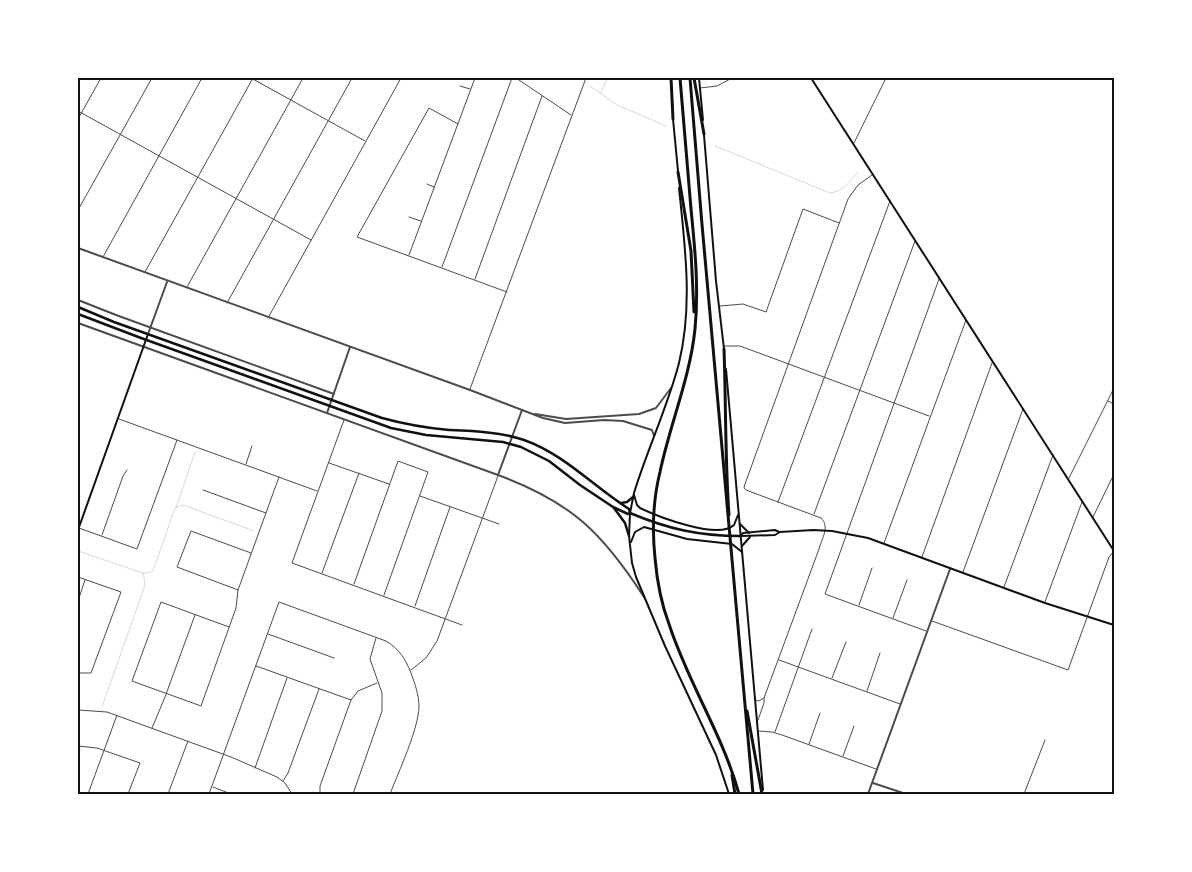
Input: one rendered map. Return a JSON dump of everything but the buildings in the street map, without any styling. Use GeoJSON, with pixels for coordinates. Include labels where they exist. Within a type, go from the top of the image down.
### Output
{"type":"FeatureCollection","features":[{"type":"Feature","properties":{"kind":"highway"},"geometry":{"type":"LineString","coordinates":[[670,78],[673,119]]}},
{"type":"Feature","properties":{"kind":"highway"},"geometry":{"type":"LineString","coordinates":[[680,78],[696,268],[695,329],[688,368],[659,473],[654,537],[658,588],[679,651],[728,760],[740,794]]}},
{"type":"Feature","properties":{"kind":"highway"},"geometry":{"type":"LineString","coordinates":[[690,78],[753,794]]}},
{"type":"Feature","properties":{"kind":"highway"},"geometry":{"type":"LineString","coordinates":[[694,78],[704,134]]}},
{"type":"Feature","properties":{"kind":"highway"},"geometry":{"type":"LineString","coordinates":[[678,172],[694,273],[695,329]]}},
{"type":"Feature","properties":{"kind":"highway"},"geometry":{"type":"LineString","coordinates":[[724,348],[729,528]]}},
{"type":"Feature","properties":{"kind":"highway"},"geometry":{"type":"LineString","coordinates":[[744,699],[762,794]]}},
{"type":"Feature","properties":{"kind":"highway"},"geometry":{"type":"LineString","coordinates":[[728,760],[735,794]]}},
{"type":"Feature","properties":{"kind":"main road"},"geometry":{"type":"LineString","coordinates":[[699,78],[740,524],[762,794]]}},
{"type":"Feature","properties":{"kind":"main road"},"geometry":{"type":"LineString","coordinates":[[811,78],[1114,551]]}},
{"type":"Feature","properties":{"kind":"main road"},"geometry":{"type":"LineString","coordinates":[[673,119],[686,257],[686,320],[679,364],[634,493],[630,513],[629,536],[632,563],[644,597],[716,755],[729,794]]}},
{"type":"Feature","properties":{"kind":"main road"},"geometry":{"type":"LineString","coordinates":[[78,307],[382,418],[407,424],[512,437],[541,446],[629,509],[630,513]]}},
{"type":"Feature","properties":{"kind":"main road"},"geometry":{"type":"LineString","coordinates":[[78,314],[406,432],[510,444],[535,453],[549,461],[613,507],[628,514],[630,513],[688,533],[716,536],[750,536],[775,535],[780,532]]}},
{"type":"Feature","properties":{"kind":"main road"},"geometry":{"type":"LineString","coordinates":[[78,528],[148,334]]}},
{"type":"Feature","properties":{"kind":"main road"},"geometry":{"type":"LineString","coordinates":[[634,493],[637,505],[640,508],[674,521],[697,527],[720,530],[732,528],[736,523],[739,513]]}},
{"type":"Feature","properties":{"kind":"main road"},"geometry":{"type":"LineString","coordinates":[[619,503],[627,502],[633,498]]}},
{"type":"Feature","properties":{"kind":"main road"},"geometry":{"type":"LineString","coordinates":[[613,507],[625,523],[629,536]]}},
{"type":"Feature","properties":{"kind":"main road"},"geometry":{"type":"LineString","coordinates":[[740,524],[749,533]]}},
{"type":"Feature","properties":{"kind":"main road"},"geometry":{"type":"LineString","coordinates":[[630,545],[634,532],[644,526],[687,539],[732,544],[742,552]]}},
{"type":"Feature","properties":{"kind":"main road"},"geometry":{"type":"LineString","coordinates":[[741,536],[743,534],[775,530],[780,532],[825,531],[847,533],[883,544],[1045,603],[1114,625]]}},
{"type":"Feature","properties":{"kind":"main road"},"geometry":{"type":"LineString","coordinates":[[741,548],[750,536]]}},
{"type":"Feature","properties":{"kind":"street"},"geometry":{"type":"LineString","coordinates":[[78,119],[101,78]]}},
{"type":"Feature","properties":{"kind":"street"},"geometry":{"type":"LineString","coordinates":[[78,210],[152,78]]}},
{"type":"Feature","properties":{"kind":"street"},"geometry":{"type":"LineString","coordinates":[[102,257],[202,78]]}},
{"type":"Feature","properties":{"kind":"street"},"geometry":{"type":"LineString","coordinates":[[144,273],[252,78],[366,141]]}},
{"type":"Feature","properties":{"kind":"street"},"geometry":{"type":"LineString","coordinates":[[186,288],[303,78]]}},
{"type":"Feature","properties":{"kind":"street"},"geometry":{"type":"LineString","coordinates":[[227,303],[352,78]]}},
{"type":"Feature","properties":{"kind":"street"},"geometry":{"type":"LineString","coordinates":[[268,318],[401,78]]}},
{"type":"Feature","properties":{"kind":"street"},"geometry":{"type":"LineString","coordinates":[[409,256],[475,78]]}},
{"type":"Feature","properties":{"kind":"street"},"geometry":{"type":"LineString","coordinates":[[442,268],[512,78]]}},
{"type":"Feature","properties":{"kind":"street"},"geometry":{"type":"LineString","coordinates":[[516,78],[571,116]]}},
{"type":"Feature","properties":{"kind":"street"},"geometry":{"type":"LineString","coordinates":[[470,390],[586,78]]}},
{"type":"Feature","properties":{"kind":"street"},"geometry":{"type":"LineString","coordinates":[[700,88],[717,86],[732,78]]}},
{"type":"Feature","properties":{"kind":"street"},"geometry":{"type":"LineString","coordinates":[[853,144],[886,78]]}},
{"type":"Feature","properties":{"kind":"street"},"geometry":{"type":"LineString","coordinates":[[460,86],[471,90]]}},
{"type":"Feature","properties":{"kind":"street"},"geometry":{"type":"LineString","coordinates":[[474,280],[542,96]]}},
{"type":"Feature","properties":{"kind":"street"},"geometry":{"type":"LineString","coordinates":[[458,124],[429,108],[357,237],[507,292]]}},
{"type":"Feature","properties":{"kind":"street"},"geometry":{"type":"LineString","coordinates":[[78,110],[311,240]]}},
{"type":"Feature","properties":{"kind":"street"},"geometry":{"type":"LineString","coordinates":[[757,723],[764,698],[825,531],[825,524],[823,520],[814,515],[744,489],[745,484],[852,191],[873,174]]}},
{"type":"Feature","properties":{"kind":"street"},"geometry":{"type":"LineString","coordinates":[[427,184],[435,187]]}},
{"type":"Feature","properties":{"kind":"street"},"geometry":{"type":"LineString","coordinates":[[778,502],[890,201]]}},
{"type":"Feature","properties":{"kind":"street"},"geometry":{"type":"LineString","coordinates":[[719,306],[745,304],[766,312],[803,209],[839,223]]}},
{"type":"Feature","properties":{"kind":"street"},"geometry":{"type":"LineString","coordinates":[[409,217],[422,222]]}},
{"type":"Feature","properties":{"kind":"street"},"geometry":{"type":"LineString","coordinates":[[814,515],[915,240]]}},
{"type":"Feature","properties":{"kind":"street"},"geometry":{"type":"LineString","coordinates":[[78,248],[543,418],[566,423],[604,420],[623,421],[652,430],[654,436]]}},
{"type":"Feature","properties":{"kind":"street"},"geometry":{"type":"LineString","coordinates":[[927,631],[825,594],[940,278]]}},
{"type":"Feature","properties":{"kind":"street"},"geometry":{"type":"LineString","coordinates":[[148,334],[168,282]]}},
{"type":"Feature","properties":{"kind":"street"},"geometry":{"type":"LineString","coordinates":[[78,300],[334,394]]}},
{"type":"Feature","properties":{"kind":"street"},"geometry":{"type":"LineString","coordinates":[[883,544],[966,319]]}},
{"type":"Feature","properties":{"kind":"street"},"geometry":{"type":"LineString","coordinates":[[78,323],[498,475],[546,495],[587,524],[610,548],[644,597]]}},
{"type":"Feature","properties":{"kind":"street"},"geometry":{"type":"LineString","coordinates":[[724,348],[740,346],[930,416]]}},
{"type":"Feature","properties":{"kind":"street"},"geometry":{"type":"LineString","coordinates":[[327,413],[350,347]]}},
{"type":"Feature","properties":{"kind":"street"},"geometry":{"type":"LineString","coordinates":[[921,558],[993,361]]}},
{"type":"Feature","properties":{"kind":"street"},"geometry":{"type":"LineString","coordinates":[[534,414],[566,420],[640,414],[656,408],[671,388]]}},
{"type":"Feature","properties":{"kind":"street"},"geometry":{"type":"LineString","coordinates":[[1068,479],[1114,388]]}},
{"type":"Feature","properties":{"kind":"street"},"geometry":{"type":"LineString","coordinates":[[1108,401],[1114,404]]}},
{"type":"Feature","properties":{"kind":"street"},"geometry":{"type":"LineString","coordinates":[[962,572],[1023,408]]}},
{"type":"Feature","properties":{"kind":"street"},"geometry":{"type":"LineString","coordinates":[[410,670],[431,653],[438,641],[522,410]]}},
{"type":"Feature","properties":{"kind":"street"},"geometry":{"type":"LineString","coordinates":[[118,418],[318,491]]}},
{"type":"Feature","properties":{"kind":"street"},"geometry":{"type":"LineString","coordinates":[[344,419],[292,562],[462,625]]}},
{"type":"Feature","properties":{"kind":"street"},"geometry":{"type":"LineString","coordinates":[[78,528],[137,550],[177,440]]}},
{"type":"Feature","properties":{"kind":"street"},"geometry":{"type":"LineString","coordinates":[[246,465],[252,446]]}},
{"type":"Feature","properties":{"kind":"street"},"geometry":{"type":"LineString","coordinates":[[1004,588],[1053,454]]}},
{"type":"Feature","properties":{"kind":"street"},"geometry":{"type":"LineString","coordinates":[[353,585],[398,461],[428,472],[383,596]]}},
{"type":"Feature","properties":{"kind":"street"},"geometry":{"type":"LineString","coordinates":[[328,463],[389,485]]}},
{"type":"Feature","properties":{"kind":"street"},"geometry":{"type":"LineString","coordinates":[[101,536],[127,470]]}},
{"type":"Feature","properties":{"kind":"street"},"geometry":{"type":"LineString","coordinates":[[322,573],[358,474]]}},
{"type":"Feature","properties":{"kind":"street"},"geometry":{"type":"LineString","coordinates":[[1093,518],[1114,474]]}},
{"type":"Feature","properties":{"kind":"street"},"geometry":{"type":"LineString","coordinates":[[230,627],[160,602],[132,681],[201,706],[230,627],[238,604],[238,590],[279,477]]}},
{"type":"Feature","properties":{"kind":"street"},"geometry":{"type":"LineString","coordinates":[[203,490],[266,513]]}},
{"type":"Feature","properties":{"kind":"street"},"geometry":{"type":"LineString","coordinates":[[420,496],[499,524]]}},
{"type":"Feature","properties":{"kind":"street"},"geometry":{"type":"LineString","coordinates":[[1045,603],[1082,501]]}},
{"type":"Feature","properties":{"kind":"street"},"geometry":{"type":"LineString","coordinates":[[414,607],[450,507]]}},
{"type":"Feature","properties":{"kind":"street"},"geometry":{"type":"LineString","coordinates":[[238,590],[177,567],[190,531],[252,553]]}},
{"type":"Feature","properties":{"kind":"street"},"geometry":{"type":"LineString","coordinates":[[931,620],[1068,670],[1108,557],[1114,551]]}},
{"type":"Feature","properties":{"kind":"street"},"geometry":{"type":"LineString","coordinates":[[858,606],[872,568]]}},
{"type":"Feature","properties":{"kind":"street"},"geometry":{"type":"LineString","coordinates":[[868,794],[950,568]]}},
{"type":"Feature","properties":{"kind":"street"},"geometry":{"type":"LineString","coordinates":[[78,577],[121,592],[91,673],[78,673]]}},
{"type":"Feature","properties":{"kind":"street"},"geometry":{"type":"LineString","coordinates":[[78,601],[85,580]]}},
{"type":"Feature","properties":{"kind":"street"},"geometry":{"type":"LineString","coordinates":[[893,619],[907,580]]}},
{"type":"Feature","properties":{"kind":"street"},"geometry":{"type":"LineString","coordinates":[[209,794],[279,602],[376,637],[397,648],[404,658],[418,696],[418,715],[390,794]]}},
{"type":"Feature","properties":{"kind":"street"},"geometry":{"type":"LineString","coordinates":[[152,728],[167,694],[195,614]]}},
{"type":"Feature","properties":{"kind":"street"},"geometry":{"type":"LineString","coordinates":[[775,733],[812,630]]}},
{"type":"Feature","properties":{"kind":"street"},"geometry":{"type":"LineString","coordinates":[[267,634],[334,658]]}},
{"type":"Feature","properties":{"kind":"street"},"geometry":{"type":"LineString","coordinates":[[353,794],[382,711],[383,697],[370,659],[376,637]]}},
{"type":"Feature","properties":{"kind":"street"},"geometry":{"type":"LineString","coordinates":[[832,679],[846,642]]}},
{"type":"Feature","properties":{"kind":"street"},"geometry":{"type":"LineString","coordinates":[[866,692],[880,653]]}},
{"type":"Feature","properties":{"kind":"street"},"geometry":{"type":"LineString","coordinates":[[778,659],[901,704]]}},
{"type":"Feature","properties":{"kind":"street"},"geometry":{"type":"LineString","coordinates":[[256,666],[351,700]]}},
{"type":"Feature","properties":{"kind":"street"},"geometry":{"type":"LineString","coordinates":[[255,768],[287,677]]}},
{"type":"Feature","properties":{"kind":"street"},"geometry":{"type":"LineString","coordinates":[[320,794],[320,786],[351,700],[358,691],[378,683]]}},
{"type":"Feature","properties":{"kind":"street"},"geometry":{"type":"LineString","coordinates":[[283,781],[288,773],[319,689]]}},
{"type":"Feature","properties":{"kind":"street"},"geometry":{"type":"LineString","coordinates":[[755,700],[759,701],[764,698]]}},
{"type":"Feature","properties":{"kind":"street"},"geometry":{"type":"LineString","coordinates":[[78,710],[103,712],[117,716],[224,754],[270,773],[283,781],[292,794]]}},
{"type":"Feature","properties":{"kind":"street"},"geometry":{"type":"LineString","coordinates":[[808,744],[820,713]]}},
{"type":"Feature","properties":{"kind":"street"},"geometry":{"type":"LineString","coordinates":[[88,794],[117,716]]}},
{"type":"Feature","properties":{"kind":"street"},"geometry":{"type":"LineString","coordinates":[[842,757],[854,726]]}},
{"type":"Feature","properties":{"kind":"street"},"geometry":{"type":"LineString","coordinates":[[757,731],[775,733],[877,769]]}},
{"type":"Feature","properties":{"kind":"street"},"geometry":{"type":"LineString","coordinates":[[1024,794],[1045,740]]}},
{"type":"Feature","properties":{"kind":"street"},"geometry":{"type":"LineString","coordinates":[[168,794],[188,742]]}},
{"type":"Feature","properties":{"kind":"street"},"geometry":{"type":"LineString","coordinates":[[78,746],[104,750],[140,763],[128,794]]}},
{"type":"Feature","properties":{"kind":"street"},"geometry":{"type":"LineString","coordinates":[[872,782],[906,794]]}},
{"type":"Feature","properties":{"kind":"street"},"geometry":{"type":"LineString","coordinates":[[212,787],[231,794]]}},
{"type":"Feature","properties":{"kind":"waterway"},"geometry":{"type":"LineString","coordinates":[[601,93],[607,78]]}},
{"type":"Feature","properties":{"kind":"waterway"},"geometry":{"type":"LineString","coordinates":[[590,86],[617,105],[666,126]]}},
{"type":"Feature","properties":{"kind":"waterway"},"geometry":{"type":"LineString","coordinates":[[715,146],[830,193],[839,191],[858,172]]}},
{"type":"Feature","properties":{"kind":"waterway"},"geometry":{"type":"LineString","coordinates":[[176,508],[195,452]]}},
{"type":"Feature","properties":{"kind":"waterway"},"geometry":{"type":"LineString","coordinates":[[78,551],[143,573],[149,573],[153,571],[175,508],[183,505],[254,531]]}},
{"type":"Feature","properties":{"kind":"waterway"},"geometry":{"type":"LineString","coordinates":[[102,707],[144,588],[143,573]]}}]}
